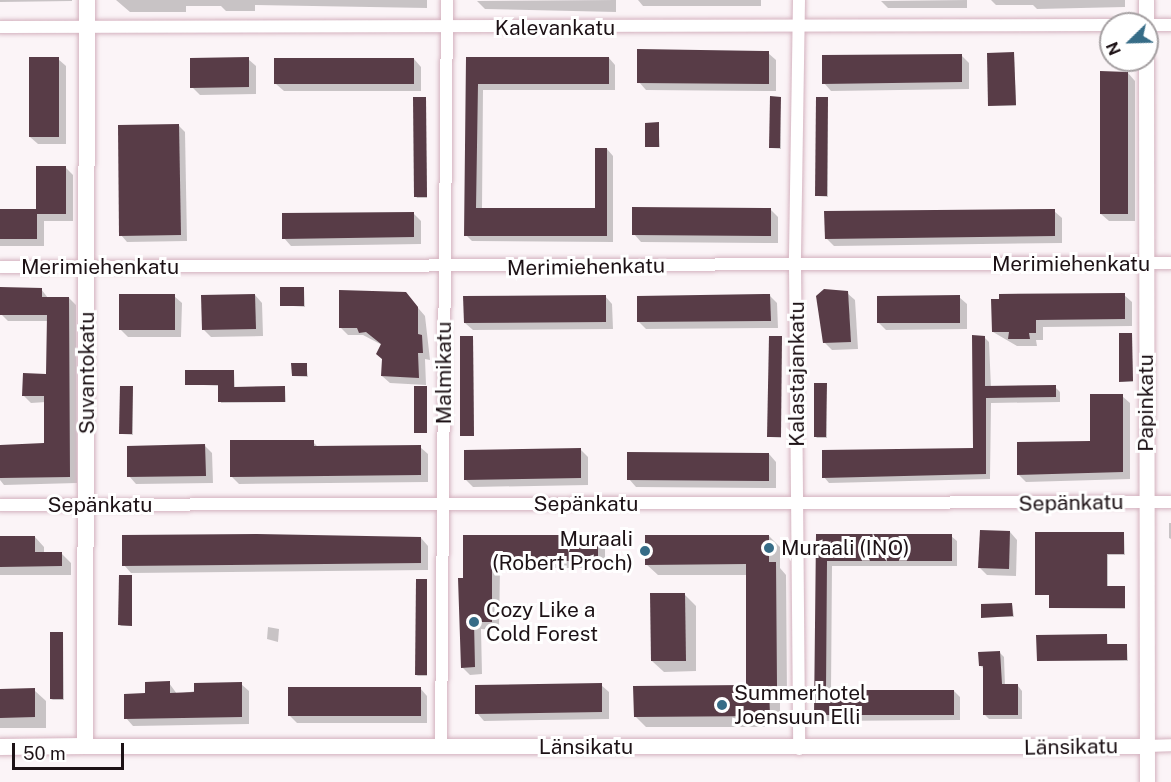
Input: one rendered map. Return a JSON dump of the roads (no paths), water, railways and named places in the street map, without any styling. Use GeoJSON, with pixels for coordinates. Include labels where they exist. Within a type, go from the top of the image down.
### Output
{"type":"FeatureCollection","features":[{"type":"Feature","properties":{"kind":"main road","name":"Suvantokatu"},"geometry":{"type":"LineString","coordinates":[[85,747],[87,0]]}},
{"type":"Feature","properties":{"kind":"main road","name":"Länsikatu"},"geometry":{"type":"LineString","coordinates":[[0,747],[85,747]]}},
{"type":"Feature","properties":{"kind":"street","name":"Malmikatu"},"geometry":{"type":"LineString","coordinates":[[441,746],[447,0]]}},
{"type":"Feature","properties":{"kind":"street","name":"Kalastajankatu"},"geometry":{"type":"LineString","coordinates":[[799,0],[795,265],[799,749]]}},
{"type":"Feature","properties":{"kind":"street","name":"Kalevankatu"},"geometry":{"type":"LineString","coordinates":[[0,27],[447,28],[1099,25]]}},
{"type":"Feature","properties":{"kind":"street","name":"Papinkatu"},"geometry":{"type":"LineString","coordinates":[[1146,72],[1145,502],[1148,782]]}},
{"type":"Feature","properties":{"kind":"street","name":"Merimiehenkatu"},"geometry":{"type":"LineString","coordinates":[[0,267],[445,269],[1171,264]]}},
{"type":"Feature","properties":{"kind":"street","name":"Sepänkatu"},"geometry":{"type":"LineString","coordinates":[[0,505],[798,505],[1171,502]]}},
{"type":"Feature","properties":{"kind":"street","name":"Länsikatu"},"geometry":{"type":"LineString","coordinates":[[85,747],[441,746],[799,749],[1171,745]]}},
{"type":"Feature","properties":{"kind":"place","name":"Muraali (INO)"},"geometry":{"type":"Point","coordinates":[769,548]}},
{"type":"Feature","properties":{"kind":"place","name":"Muraali (Robert Proch)"},"geometry":{"type":"Point","coordinates":[645,551]}},
{"type":"Feature","properties":{"kind":"place","name":"Cozy Like a Cold Forest"},"geometry":{"type":"Point","coordinates":[474,622]}},
{"type":"Feature","properties":{"kind":"place","name":"Summerhotel Joensuun Elli"},"geometry":{"type":"Point","coordinates":[722,705]}}]}
